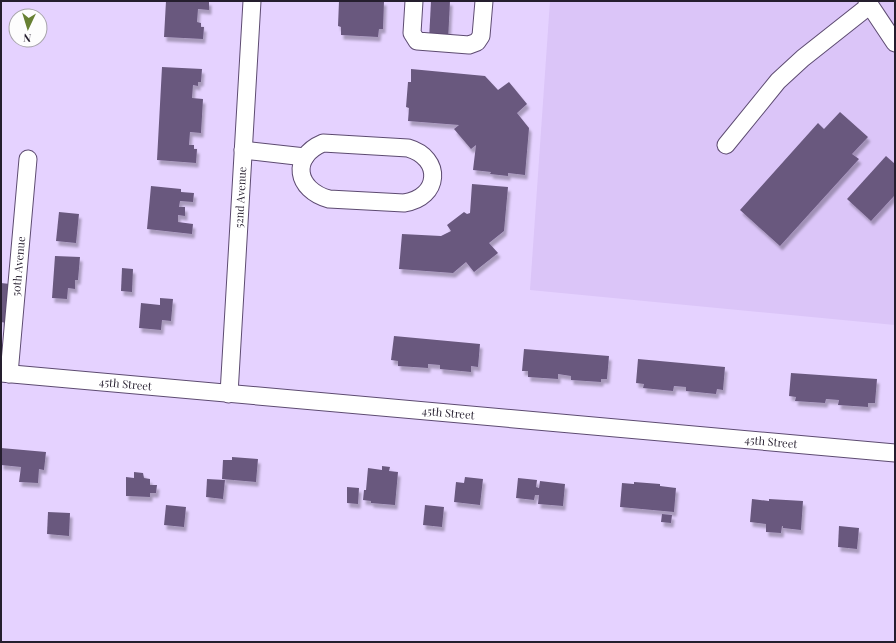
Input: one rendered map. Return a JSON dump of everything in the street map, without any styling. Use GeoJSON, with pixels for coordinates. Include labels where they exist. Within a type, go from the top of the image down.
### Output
{"type":"FeatureCollection","features":[{"type":"Feature","properties":{"kind":"street","name":"52nd Avenue"},"geometry":{"type":"LineString","coordinates":[[229,394],[252,1]]}},
{"type":"Feature","properties":{"kind":"street"},"geometry":{"type":"LineString","coordinates":[[414,1],[412,34],[417,41],[469,45],[477,42],[481,36],[484,1]]}},
{"type":"Feature","properties":{"kind":"street"},"geometry":{"type":"LineString","coordinates":[[726,145],[778,81],[868,3],[895,43]]}},
{"type":"Feature","properties":{"kind":"street"},"geometry":{"type":"LineString","coordinates":[[323,143],[408,148],[417,150],[425,156],[430,164],[432,182],[428,191],[421,198],[413,202],[404,203],[328,199],[312,192],[306,186],[302,178],[301,169],[305,157],[314,147],[323,143]]}},
{"type":"Feature","properties":{"kind":"street"},"geometry":{"type":"LineString","coordinates":[[243,150],[305,157]]}},
{"type":"Feature","properties":{"kind":"street","name":"50th Avenue"},"geometry":{"type":"LineString","coordinates":[[5,374],[28,159]]}},
{"type":"Feature","properties":{"kind":"street","name":"45th Street"},"geometry":{"type":"LineString","coordinates":[[5,374],[895,453]]}},
{"type":"Feature","properties":{"kind":"shaded area"},"geometry":{"type":"Polygon","coordinates":[[[550,1],[895,1],[895,325],[530,290],[550,1]]]}},
{"type":"Feature","properties":{"kind":"building"},"geometry":{"type":"Polygon","coordinates":[[[166,1],[209,1],[209,10],[198,9],[197,22],[201,23],[201,27],[204,27],[203,39],[164,37],[166,1]]]}},
{"type":"Feature","properties":{"kind":"building"},"geometry":{"type":"Polygon","coordinates":[[[339,1],[384,1],[383,29],[379,29],[378,37],[341,35],[341,27],[338,26],[339,1]]]}},
{"type":"Feature","properties":{"kind":"building"},"geometry":{"type":"Polygon","coordinates":[[[431,1],[450,1],[448,41],[429,40],[431,1]]]}},
{"type":"Feature","properties":{"kind":"building"},"geometry":{"type":"Polygon","coordinates":[[[162,67],[202,69],[201,82],[198,82],[198,86],[193,85],[192,98],[203,99],[201,133],[190,132],[189,145],[194,145],[194,149],[197,149],[196,163],[157,160],[162,67]]]}},
{"type":"Feature","properties":{"kind":"building"},"geometry":{"type":"Polygon","coordinates":[[[411,69],[485,76],[498,90],[509,82],[527,104],[517,113],[529,128],[525,175],[508,173],[508,176],[473,170],[476,145],[471,149],[454,129],[459,125],[408,121],[409,108],[406,107],[408,82],[411,82],[411,69]]]}},
{"type":"Feature","properties":{"kind":"building"},"geometry":{"type":"Polygon","coordinates":[[[840,112],[868,137],[852,154],[859,159],[780,246],[740,210],[818,123],[824,129],[840,112]]]}},
{"type":"Feature","properties":{"kind":"building"},"geometry":{"type":"Polygon","coordinates":[[[886,156],[895,164],[895,195],[871,221],[847,199],[886,156]]]}},
{"type":"Feature","properties":{"kind":"building"},"geometry":{"type":"Polygon","coordinates":[[[472,184],[508,187],[504,231],[489,243],[498,253],[474,272],[466,262],[453,273],[399,269],[402,234],[441,236],[451,231],[447,225],[464,212],[467,214],[470,213],[472,184]]]}},
{"type":"Feature","properties":{"kind":"building"},"geometry":{"type":"Polygon","coordinates":[[[151,186],[181,189],[181,192],[194,193],[193,202],[180,201],[179,207],[185,207],[185,216],[178,215],[178,222],[193,224],[192,234],[147,229],[151,186]]]}},
{"type":"Feature","properties":{"kind":"building"},"geometry":{"type":"Polygon","coordinates":[[[59,212],[79,214],[76,243],[56,241],[59,212]]]}},
{"type":"Feature","properties":{"kind":"building"},"geometry":{"type":"Polygon","coordinates":[[[55,256],[80,257],[78,280],[75,280],[75,289],[68,288],[67,299],[52,298],[55,256]]]}},
{"type":"Feature","properties":{"kind":"building"},"geometry":{"type":"Polygon","coordinates":[[[122,268],[133,269],[132,292],[121,291],[122,268]]]}},
{"type":"Feature","properties":{"kind":"building"},"geometry":{"type":"Polygon","coordinates":[[[1,283],[10,284],[6,323],[1,322],[1,283]]]}},
{"type":"Feature","properties":{"kind":"building"},"geometry":{"type":"Polygon","coordinates":[[[160,298],[173,299],[171,321],[162,320],[161,330],[139,328],[141,303],[160,305],[160,298]]]}},
{"type":"Feature","properties":{"kind":"building"},"geometry":{"type":"Polygon","coordinates":[[[394,336],[480,344],[478,367],[471,366],[471,372],[440,369],[440,365],[428,364],[428,368],[398,366],[398,361],[391,360],[394,336]]]}},
{"type":"Feature","properties":{"kind":"building"},"geometry":{"type":"Polygon","coordinates":[[[524,349],[609,356],[607,379],[601,379],[601,382],[571,380],[571,376],[558,374],[558,379],[528,377],[528,371],[522,371],[524,349]]]}},
{"type":"Feature","properties":{"kind":"building"},"geometry":{"type":"Polygon","coordinates":[[[638,359],[725,367],[723,390],[717,389],[716,394],[686,391],[686,387],[674,386],[673,391],[643,388],[644,384],[636,383],[638,359]]]}},
{"type":"Feature","properties":{"kind":"building"},"geometry":{"type":"Polygon","coordinates":[[[791,373],[877,379],[875,403],[868,403],[868,407],[838,405],[839,400],[826,399],[825,403],[795,401],[796,397],[789,396],[791,373]]]}},
{"type":"Feature","properties":{"kind":"building"},"geometry":{"type":"Polygon","coordinates":[[[1,448],[46,452],[44,470],[39,469],[38,483],[19,482],[21,467],[1,465],[1,448]]]}},
{"type":"Feature","properties":{"kind":"building"},"geometry":{"type":"Polygon","coordinates":[[[232,457],[258,459],[256,482],[222,479],[223,460],[232,460],[232,457]]]}},
{"type":"Feature","properties":{"kind":"building"},"geometry":{"type":"Polygon","coordinates":[[[382,466],[390,467],[389,471],[398,472],[395,505],[371,503],[371,501],[363,500],[364,490],[366,490],[368,468],[382,470],[382,466]]]}},
{"type":"Feature","properties":{"kind":"building"},"geometry":{"type":"Polygon","coordinates":[[[134,472],[143,473],[144,478],[150,479],[150,485],[157,485],[156,493],[150,493],[150,497],[126,496],[126,477],[134,478],[134,472]]]}},
{"type":"Feature","properties":{"kind":"building"},"geometry":{"type":"Polygon","coordinates":[[[465,477],[483,479],[480,505],[454,502],[456,482],[464,483],[465,477]]]}},
{"type":"Feature","properties":{"kind":"building"},"geometry":{"type":"Polygon","coordinates":[[[518,478],[537,480],[536,487],[539,488],[540,481],[565,484],[563,506],[538,504],[539,495],[535,495],[534,500],[516,498],[518,478]]]}},
{"type":"Feature","properties":{"kind":"building"},"geometry":{"type":"Polygon","coordinates":[[[207,479],[225,480],[223,499],[206,497],[207,479]]]}},
{"type":"Feature","properties":{"kind":"building"},"geometry":{"type":"Polygon","coordinates":[[[634,482],[660,484],[660,486],[676,488],[674,512],[620,507],[622,483],[634,484],[634,482]]]}},
{"type":"Feature","properties":{"kind":"building"},"geometry":{"type":"Polygon","coordinates":[[[347,487],[359,488],[358,504],[347,503],[347,487]]]}},
{"type":"Feature","properties":{"kind":"building"},"geometry":{"type":"Polygon","coordinates":[[[752,499],[769,501],[769,499],[803,501],[801,530],[783,528],[782,526],[781,533],[766,532],[766,524],[750,522],[752,499]]]}},
{"type":"Feature","properties":{"kind":"building"},"geometry":{"type":"Polygon","coordinates":[[[166,505],[186,507],[184,527],[164,525],[166,505]]]}},
{"type":"Feature","properties":{"kind":"building"},"geometry":{"type":"Polygon","coordinates":[[[425,505],[444,507],[442,527],[423,525],[425,505]]]}},
{"type":"Feature","properties":{"kind":"building"},"geometry":{"type":"Polygon","coordinates":[[[48,512],[70,513],[69,536],[47,534],[48,512]]]}},
{"type":"Feature","properties":{"kind":"building"},"geometry":{"type":"Polygon","coordinates":[[[662,514],[672,515],[671,523],[661,522],[662,514]]]}},
{"type":"Feature","properties":{"kind":"building"},"geometry":{"type":"Polygon","coordinates":[[[839,526],[859,528],[857,549],[838,547],[839,526]]]}}]}
